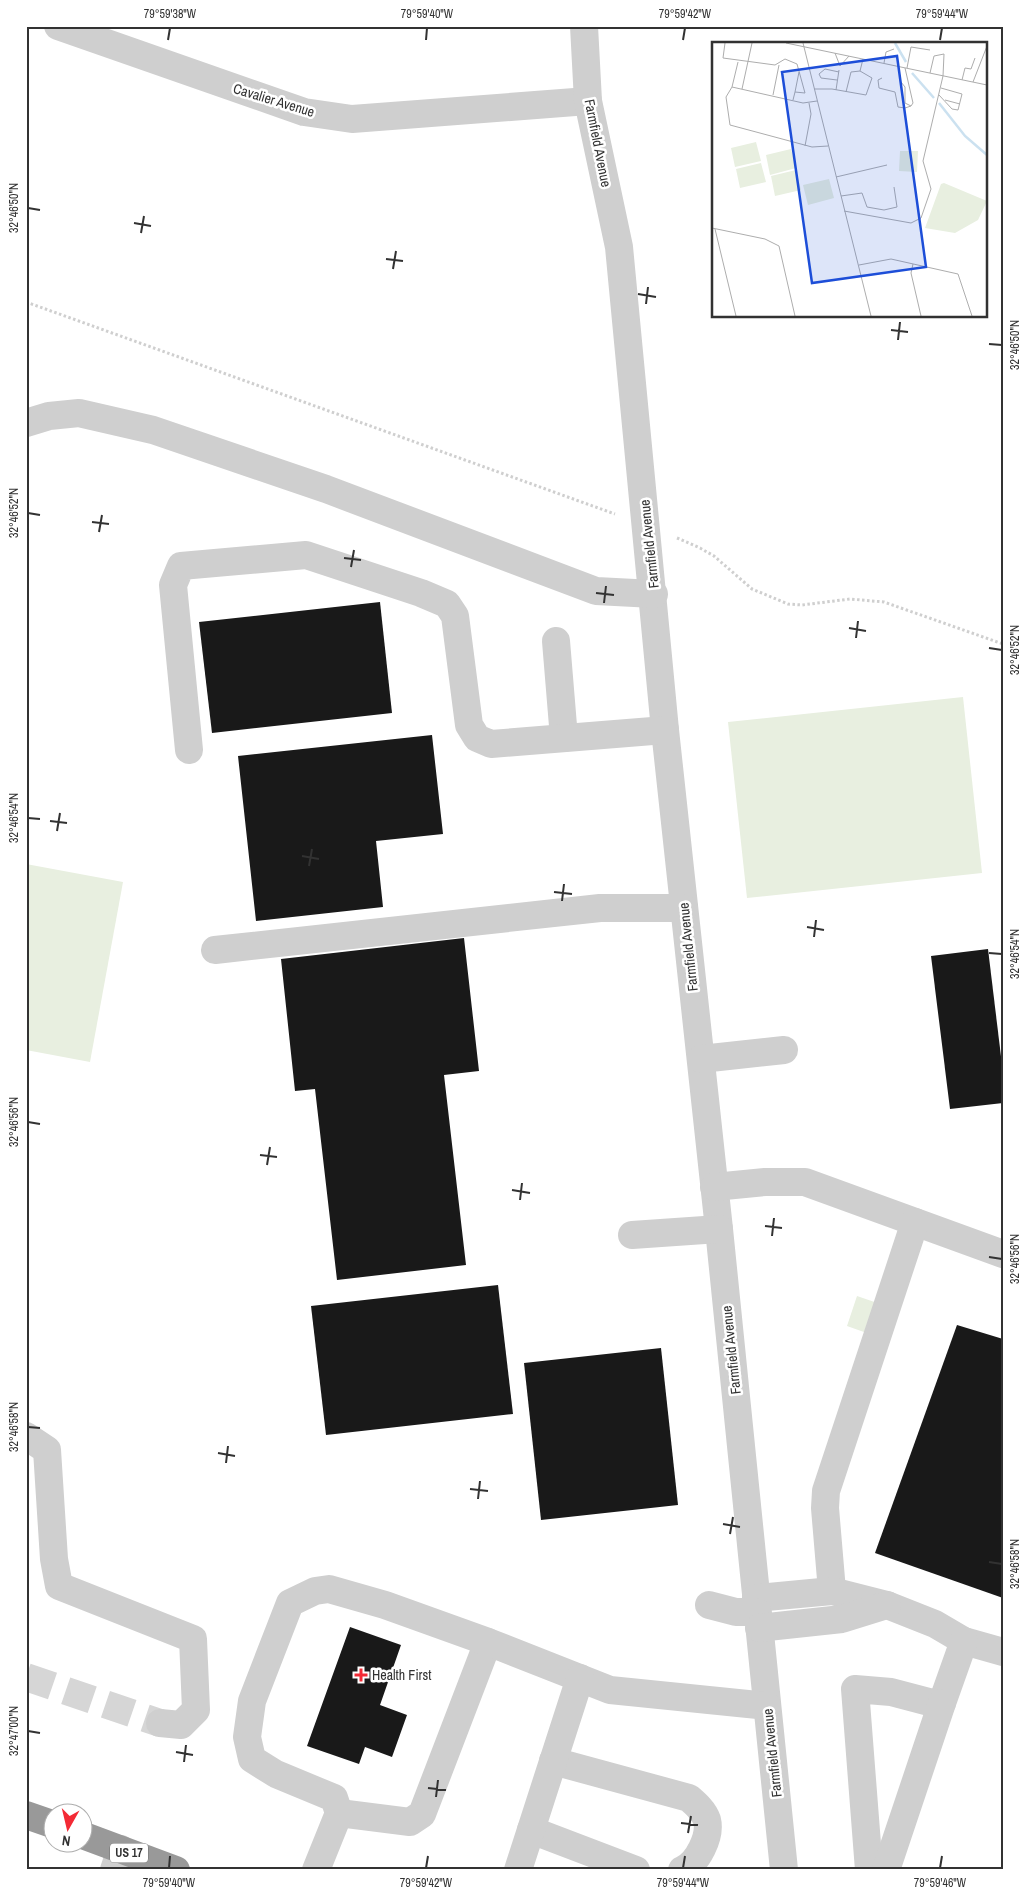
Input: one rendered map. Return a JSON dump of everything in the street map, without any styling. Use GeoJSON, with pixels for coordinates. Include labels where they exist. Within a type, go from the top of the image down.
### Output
{"type":"FeatureCollection","features":[{"type":"Feature","properties":{"kind":"highway"},"geometry":{"type":"LineString","coordinates":[[26,1815],[42,1821]]}},
{"type":"Feature","properties":{"kind":"highway","name":"US 17"},"geometry":{"type":"LineString","coordinates":[[92,1842],[118,1860],[176,1870]]}},
{"type":"Feature","properties":{"kind":"street","name":"Cavalier Avenue"},"geometry":{"type":"LineString","coordinates":[[58,26],[120,37],[304,112],[352,119],[588,101]]}},
{"type":"Feature","properties":{"kind":"street","name":"Farmfield Avenue"},"geometry":{"type":"LineString","coordinates":[[584,26],[588,101],[619,247],[684,908],[720,1229],[784,1870]]}},
{"type":"Feature","properties":{"kind":"street"},"geometry":{"type":"LineString","coordinates":[[26,423],[49,416],[79,413],[153,430],[326,488],[596,591],[654,594]]}},
{"type":"Feature","properties":{"kind":"street"},"geometry":{"type":"LineString","coordinates":[[188,750],[173,586],[180,566],[306,555],[421,593],[447,604],[456,616],[469,725],[477,738],[491,744],[666,730]]}},
{"type":"Feature","properties":{"kind":"street"},"geometry":{"type":"LineString","coordinates":[[556,642],[564,738]]}},
{"type":"Feature","properties":{"kind":"street"},"geometry":{"type":"LineString","coordinates":[[216,950],[600,908],[684,908]]}},
{"type":"Feature","properties":{"kind":"street"},"geometry":{"type":"LineString","coordinates":[[701,1059],[784,1050]]}},
{"type":"Feature","properties":{"kind":"street"},"geometry":{"type":"LineString","coordinates":[[714,1187],[765,1182],[805,1182],[1003,1254]]}},
{"type":"Feature","properties":{"kind":"street"},"geometry":{"type":"LineString","coordinates":[[832,1591],[825,1508],[826,1491],[915,1222]]}},
{"type":"Feature","properties":{"kind":"street"},"geometry":{"type":"LineString","coordinates":[[632,1236],[720,1229]]}},
{"type":"Feature","properties":{"kind":"street"},"geometry":{"type":"LineString","coordinates":[[26,1436],[47,1450],[54,1559],[60,1586],[193,1639],[196,1710],[181,1725],[160,1723]]}},
{"type":"Feature","properties":{"kind":"street"},"geometry":{"type":"LineString","coordinates":[[316,1870],[339,1813],[334,1798],[276,1774],[252,1759],[247,1737],[252,1701],[290,1603],[315,1591],[329,1589],[386,1605],[488,1642],[610,1690],[767,1706]]}},
{"type":"Feature","properties":{"kind":"street"},"geometry":{"type":"LineString","coordinates":[[757,1613],[832,1591],[887,1605],[935,1624],[964,1641],[1003,1652]]}},
{"type":"Feature","properties":{"kind":"street"},"geometry":{"type":"LineString","coordinates":[[709,1605],[736,1612],[842,1619],[887,1605]]}},
{"type":"Feature","properties":{"kind":"street"},"geometry":{"type":"LineString","coordinates":[[886,1870],[964,1641]]}},
{"type":"Feature","properties":{"kind":"street"},"geometry":{"type":"LineString","coordinates":[[339,1813],[410,1822],[422,1814],[488,1642]]}},
{"type":"Feature","properties":{"kind":"street"},"geometry":{"type":"LineString","coordinates":[[518,1870],[580,1678]]}},
{"type":"Feature","properties":{"kind":"street"},"geometry":{"type":"LineString","coordinates":[[870,1870],[855,1690],[891,1692],[929,1702],[942,1703]]}},
{"type":"Feature","properties":{"kind":"street"},"geometry":{"type":"LineString","coordinates":[[552,1761],[690,1798],[699,1807],[707,1820],[706,1840],[698,1856],[682,1870]]}},
{"type":"Feature","properties":{"kind":"street"},"geometry":{"type":"LineString","coordinates":[[531,1830],[636,1870]]}},
{"type":"Feature","properties":{"kind":"path"},"geometry":{"type":"LineString","coordinates":[[26,302],[647,526],[700,548],[714,556],[752,589],[788,604],[802,605],[850,599],[884,602],[1003,644]]}},
{"type":"Feature","properties":{"kind":"green space"},"geometry":{"type":"Polygon","coordinates":[[[963,697],[982,873],[747,898],[728,722],[963,697]]]}},
{"type":"Feature","properties":{"kind":"green space"},"geometry":{"type":"Polygon","coordinates":[[[26,864],[123,882],[90,1062],[26,1050],[26,864]]]}},
{"type":"Feature","properties":{"kind":"green space"},"geometry":{"type":"Polygon","coordinates":[[[857,1296],[889,1307],[878,1337],[847,1326],[857,1296]]]}},
{"type":"Feature","properties":{"kind":"building"},"geometry":{"type":"Polygon","coordinates":[[[380,602],[392,713],[212,733],[199,622],[380,602]]]}},
{"type":"Feature","properties":{"kind":"building"},"geometry":{"type":"Polygon","coordinates":[[[432,735],[443,834],[376,841],[383,907],[256,921],[238,756],[432,735]]]}},
{"type":"Feature","properties":{"kind":"building"},"geometry":{"type":"Polygon","coordinates":[[[464,938],[479,1071],[444,1075],[466,1265],[337,1280],[315,1089],[295,1091],[281,959],[464,938]]]}},
{"type":"Feature","properties":{"kind":"building"},"geometry":{"type":"Polygon","coordinates":[[[988,949],[1003,1073],[1003,1103],[950,1109],[931,956],[988,949]]]}},
{"type":"Feature","properties":{"kind":"building"},"geometry":{"type":"Polygon","coordinates":[[[498,1285],[513,1414],[326,1435],[311,1306],[498,1285]]]}},
{"type":"Feature","properties":{"kind":"building"},"geometry":{"type":"Polygon","coordinates":[[[957,1325],[1003,1339],[1003,1598],[875,1553],[957,1325]]]}},
{"type":"Feature","properties":{"kind":"building"},"geometry":{"type":"Polygon","coordinates":[[[661,1348],[678,1505],[541,1520],[524,1363],[661,1348]]]}},
{"type":"Feature","properties":{"kind":"building","name":"Health First"},"geometry":{"type":"Polygon","coordinates":[[[350,1627],[401,1645],[380,1705],[407,1715],[392,1757],[365,1747],[359,1764],[307,1746],[350,1627]]]}},
{"type":"Feature","properties":{"kind":"tunnel"},"geometry":{"type":"LineString","coordinates":[[26,1677],[160,1723]]}},
{"type":"Feature","properties":{"kind":"place","name":"Health First"},"geometry":{"type":"Point","coordinates":[361,1675]}}]}
